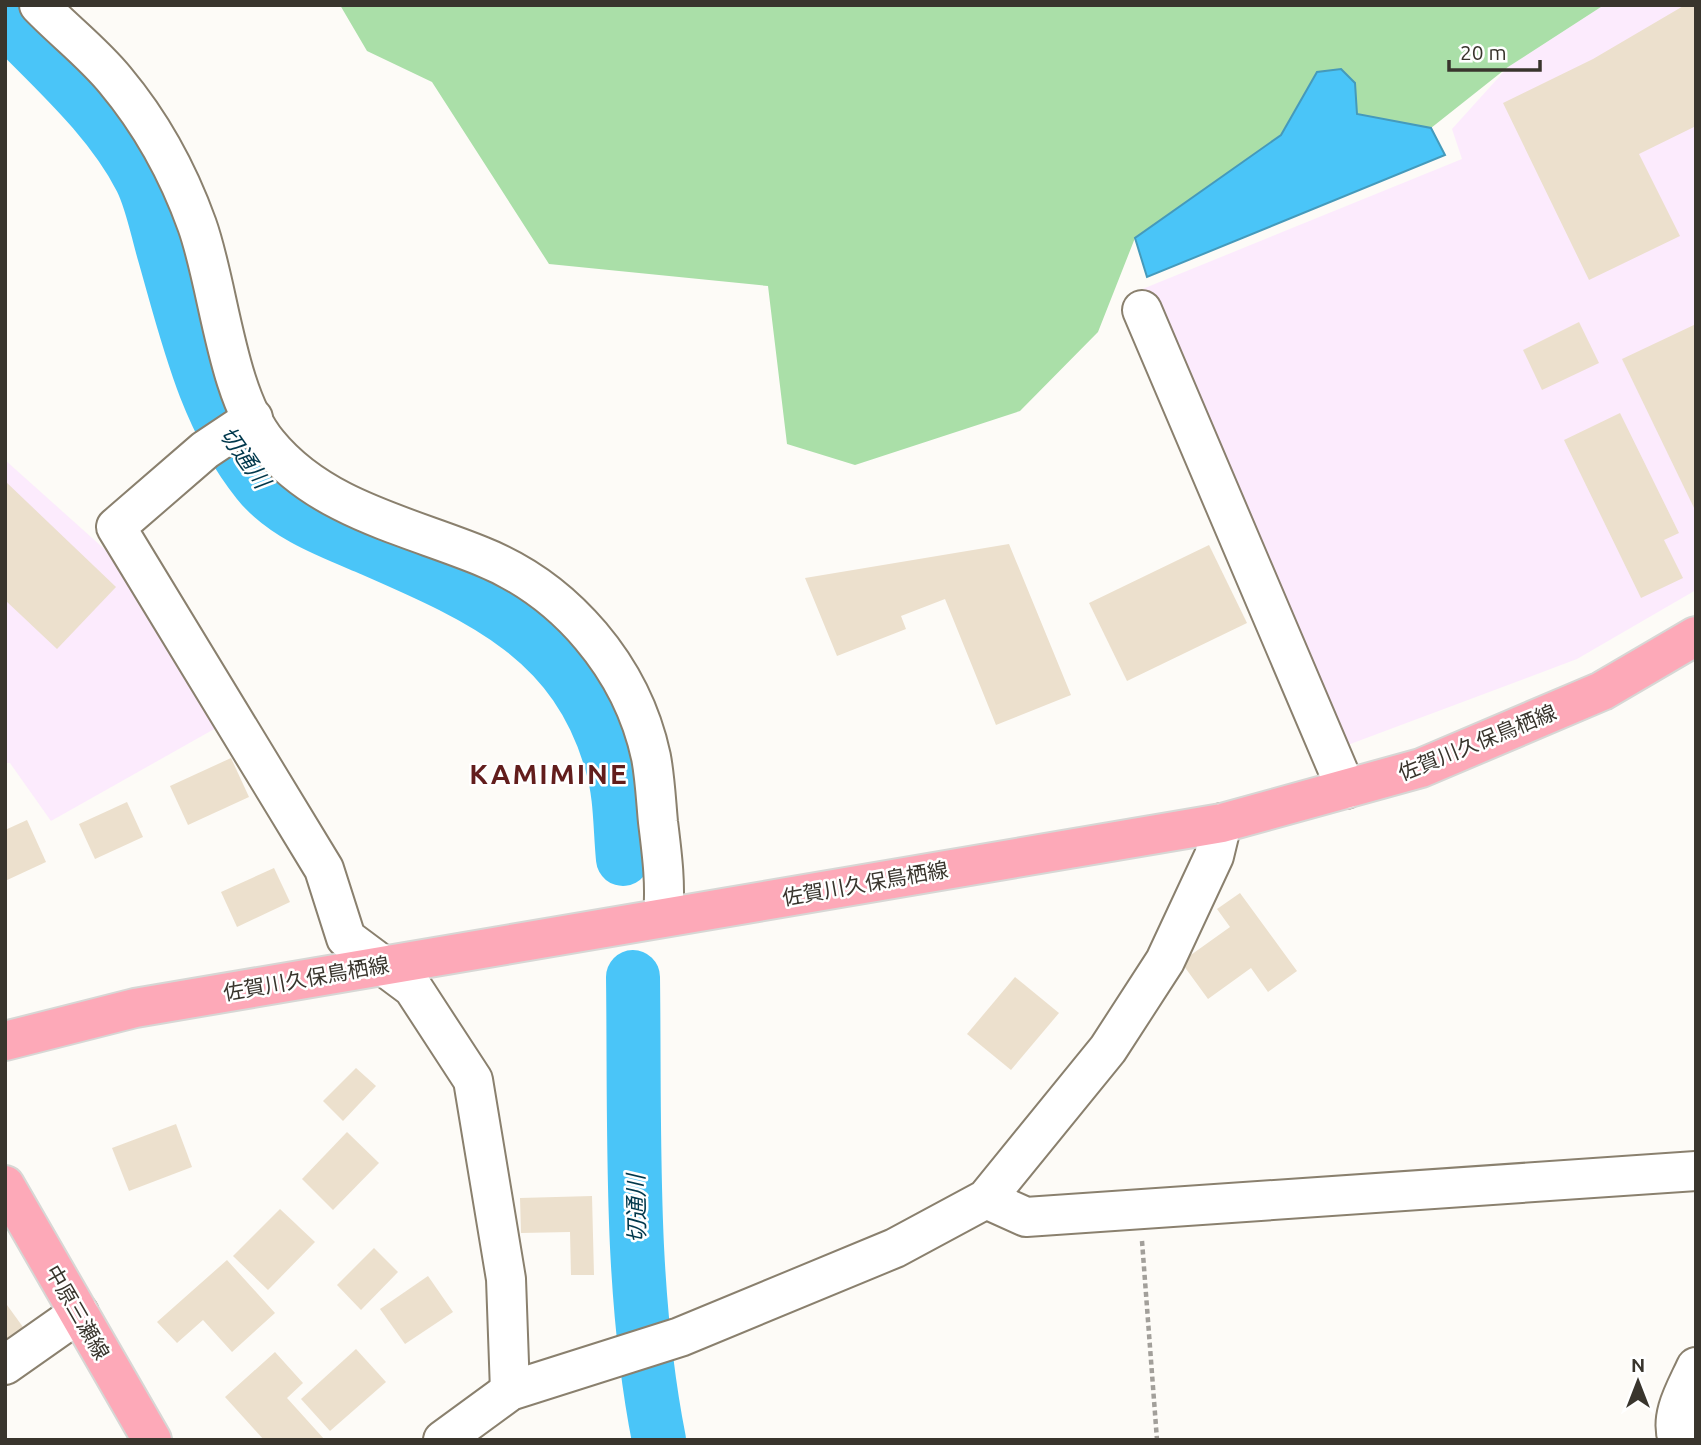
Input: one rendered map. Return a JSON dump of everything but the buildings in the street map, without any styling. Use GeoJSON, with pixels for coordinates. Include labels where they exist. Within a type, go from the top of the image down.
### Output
{"type":"FeatureCollection","features":[{"type":"Feature","properties":{"kind":"main road","name":"佐賀川久保鳥栖線"},"geometry":{"type":"LineString","coordinates":[[5,1041],[135,1007],[1222,823],[1421,768],[1602,691],[1696,636]]}},
{"type":"Feature","properties":{"kind":"main road","name":"中原三瀬線"},"geometry":{"type":"LineString","coordinates":[[5,1185],[152,1440]]}},
{"type":"Feature","properties":{"kind":"street"},"geometry":{"type":"LineString","coordinates":[[39,5],[114,79],[148,123],[175,170],[198,227],[238,382],[266,443],[289,466],[324,492],[436,541],[482,556],[528,580],[553,598],[592,636],[634,703],[651,757],[666,886],[663,917]]}},
{"type":"Feature","properties":{"kind":"street"},"geometry":{"type":"LineString","coordinates":[[1142,310],[1346,789]]}},
{"type":"Feature","properties":{"kind":"street"},"geometry":{"type":"LineString","coordinates":[[253,418],[205,450],[116,527],[324,869],[346,938],[413,988],[473,1080],[506,1279],[510,1391]]}},
{"type":"Feature","properties":{"kind":"street"},"geometry":{"type":"LineString","coordinates":[[443,1440],[510,1391],[680,1337],[895,1248],[986,1199],[1108,1049],[1165,961],[1214,856],[1222,823]]}},
{"type":"Feature","properties":{"kind":"street"},"geometry":{"type":"LineString","coordinates":[[986,1199],[1026,1217],[1696,1171]]}},
{"type":"Feature","properties":{"kind":"street"},"geometry":{"type":"LineString","coordinates":[[5,1365],[79,1313]]}},
{"type":"Feature","properties":{"kind":"street"},"geometry":{"type":"LineString","coordinates":[[1678,1440],[1675,1433],[1678,1408],[1696,1367]]}},
{"type":"Feature","properties":{"kind":"path"},"geometry":{"type":"LineString","coordinates":[[1139,1209],[1157,1440]]}},
{"type":"Feature","properties":{"kind":"shaded area"},"geometry":{"type":"Polygon","coordinates":[[[1604,5],[1696,5],[1696,590],[1577,659],[1337,749],[1140,290],[1462,159],[1452,129],[1508,67],[1604,5]]]}},
{"type":"Feature","properties":{"kind":"shaded area"},"geometry":{"type":"Polygon","coordinates":[[[5,460],[120,563],[216,728],[51,821],[10,763],[5,763],[5,460]]]}},
{"type":"Feature","properties":{"kind":"green space"},"geometry":{"type":"Polygon","coordinates":[[[340,5],[1604,5],[1508,67],[1431,128],[1356,114],[1317,72],[1281,135],[1135,238],[1098,332],[1020,411],[855,465],[787,444],[768,286],[549,264],[432,82],[367,51],[340,5]]]}},
{"type":"Feature","properties":{"kind":"water"},"geometry":{"type":"Polygon","coordinates":[[[1341,69],[1355,83],[1357,114],[1431,128],[1445,155],[1147,277],[1135,238],[1281,135],[1317,72],[1341,69]]]}},
{"type":"Feature","properties":{"kind":"waterway","name":"切通川"},"geometry":{"type":"LineString","coordinates":[[5,19],[97,114],[128,156],[141,179],[211,402],[224,430],[258,482],[282,505],[310,522],[412,567],[487,606],[520,628],[550,654],[575,685],[596,722],[612,765],[619,800],[623,859]]}},
{"type":"Feature","properties":{"kind":"waterway","name":"切通川"},"geometry":{"type":"LineString","coordinates":[[633,977],[638,1267],[649,1383],[659,1440]]}},
{"type":"Feature","properties":{"kind":"district","name":"KAMIMINE"},"geometry":{"type":"Point","coordinates":[549,773]}}]}
